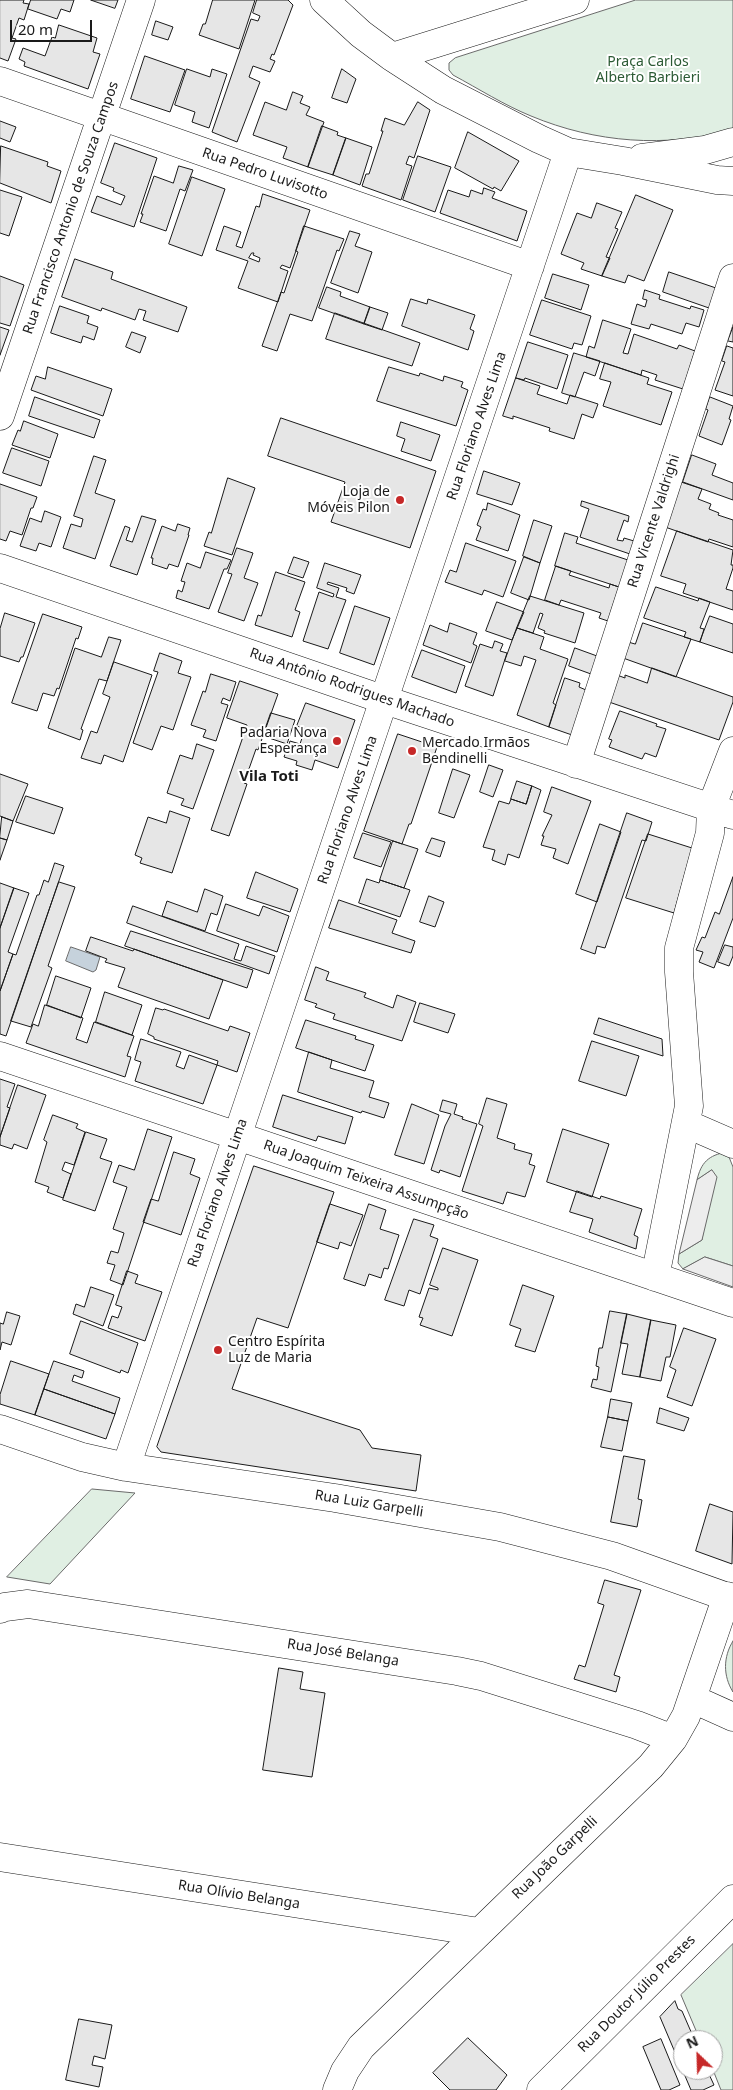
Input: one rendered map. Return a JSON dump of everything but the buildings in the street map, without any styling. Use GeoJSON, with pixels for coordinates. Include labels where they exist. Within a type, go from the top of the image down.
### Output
{"type":"FeatureCollection","features":[{"type":"Feature","properties":{"kind":"street","name":"Rua Francisco Antonio de Souza Campos"},"geometry":{"type":"LineString","coordinates":[[0,416],[141,0]]}},
{"type":"Feature","properties":{"kind":"street"},"geometry":{"type":"LineString","coordinates":[[324,0],[361,34],[392,57],[443,90],[568,152],[623,160],[671,172],[733,181]]}},
{"type":"Feature","properties":{"kind":"street"},"geometry":{"type":"LineString","coordinates":[[350,0],[361,34]]}},
{"type":"Feature","properties":{"kind":"street"},"geometry":{"type":"LineString","coordinates":[[392,57],[575,0]]}},
{"type":"Feature","properties":{"kind":"street","name":"Rua Pedro Luvisotto"},"geometry":{"type":"LineString","coordinates":[[0,81],[530,266]]}},
{"type":"Feature","properties":{"kind":"street"},"geometry":{"type":"LineString","coordinates":[[623,160],[683,153],[733,142]]}},
{"type":"Feature","properties":{"kind":"street","name":"Rua Floriano Alves Lima"},"geometry":{"type":"LineString","coordinates":[[126,1467],[568,152]]}},
{"type":"Feature","properties":{"kind":"street","name":"Rua Vicente Valdrighi"},"geometry":{"type":"LineString","coordinates":[[576,764],[733,278]]}},
{"type":"Feature","properties":{"kind":"street","name":"Rua Antônio Rodrigues Machado"},"geometry":{"type":"LineString","coordinates":[[0,568],[385,700],[722,811]]}},
{"type":"Feature","properties":{"kind":"street"},"geometry":{"type":"LineString","coordinates":[[655,1277],[687,1124],[689,1106],[679,972],[679,948],[710,833],[722,811],[733,751]]}},
{"type":"Feature","properties":{"kind":"street","name":"Rua Joaquim Teixeira Assumpção"},"geometry":{"type":"LineString","coordinates":[[0,1056],[733,1303]]}},
{"type":"Feature","properties":{"kind":"street"},"geometry":{"type":"LineString","coordinates":[[687,1124],[733,1144]]}},
{"type":"Feature","properties":{"kind":"street","name":"Rua Luiz Garpelli"},"geometry":{"type":"LineString","coordinates":[[0,1429],[82,1457],[126,1467],[344,1500],[500,1527],[612,1556],[730,1598]]}},
{"type":"Feature","properties":{"kind":"street","name":"Rua João Garpelli"},"geometry":{"type":"LineString","coordinates":[[337,2090],[345,2071],[361,2047],[651,1766],[674,1739],[693,1699],[730,1598]]}},
{"type":"Feature","properties":{"kind":"street","name":"Rua José Belanga"},"geometry":{"type":"LineString","coordinates":[[2,1608],[28,1604],[457,1671],[490,1679],[674,1739]]}},
{"type":"Feature","properties":{"kind":"street"},"geometry":{"type":"LineString","coordinates":[[693,1699],[733,1716]]}},
{"type":"Feature","properties":{"kind":"street","name":"Rua Olívio Belanga"},"geometry":{"type":"LineString","coordinates":[[0,1857],[479,1932]]}},
{"type":"Feature","properties":{"kind":"street","name":"Rua Doutor Júlio Prestes"},"geometry":{"type":"LineString","coordinates":[[541,2090],[733,1899]]}},
{"type":"Feature","properties":{"kind":"green space","name":"Praça Carlos Alberto Barbieri"},"geometry":{"type":"Polygon","coordinates":[[[636,0],[733,0],[733,130],[707,136],[656,141],[631,140],[580,132],[521,112],[453,75],[449,70],[449,63],[455,58],[636,0]]]}},
{"type":"Feature","properties":{"kind":"green space"},"geometry":{"type":"Polygon","coordinates":[[[727,1152],[733,1167],[733,1266],[705,1257],[683,1269],[678,1263],[679,1254],[702,1240],[712,1170],[697,1180],[699,1174],[706,1161],[715,1155],[727,1152]]]}},
{"type":"Feature","properties":{"kind":"green space"},"geometry":{"type":"Polygon","coordinates":[[[92,1489],[135,1493],[50,1584],[7,1577],[92,1489]]]}},
{"type":"Feature","properties":{"kind":"green space"},"geometry":{"type":"Polygon","coordinates":[[[733,1641],[733,1692],[727,1680],[726,1660],[733,1641]]]}},
{"type":"Feature","properties":{"kind":"green space"},"geometry":{"type":"Polygon","coordinates":[[[733,1944],[733,2090],[721,2090],[717,2080],[723,2080],[723,2030],[696,2030],[681,1995],[733,1944]]]}},
{"type":"Feature","properties":{"kind":"shaded area"},"geometry":{"type":"Polygon","coordinates":[[[71,947],[100,957],[96,970],[93,972],[66,961],[71,947]]]}},
{"type":"Feature","properties":{"kind":"shaded area"},"geometry":{"type":"Polygon","coordinates":[[[712,1170],[717,1177],[702,1240],[679,1254],[697,1180],[712,1170]]]}},
{"type":"Feature","properties":{"kind":"shaded area"},"geometry":{"type":"Polygon","coordinates":[[[705,1257],[733,1266],[733,1287],[683,1269],[705,1257]]]}},
{"type":"Feature","properties":{"kind":"place","name":"Loja de Móveis Pilon"},"geometry":{"type":"Point","coordinates":[400,500]}},
{"type":"Feature","properties":{"kind":"place","name":"Padaria Nova Esperança"},"geometry":{"type":"Point","coordinates":[337,741]}},
{"type":"Feature","properties":{"kind":"place","name":"Mercado Irmãos Bendinelli"},"geometry":{"type":"Point","coordinates":[412,751]}},
{"type":"Feature","properties":{"kind":"place","name":"Centro Espírita Luz de Maria"},"geometry":{"type":"Point","coordinates":[218,1350]}},
{"type":"Feature","properties":{"kind":"district","name":"Vila Toti"},"geometry":{"type":"Point","coordinates":[269,777]}}]}
